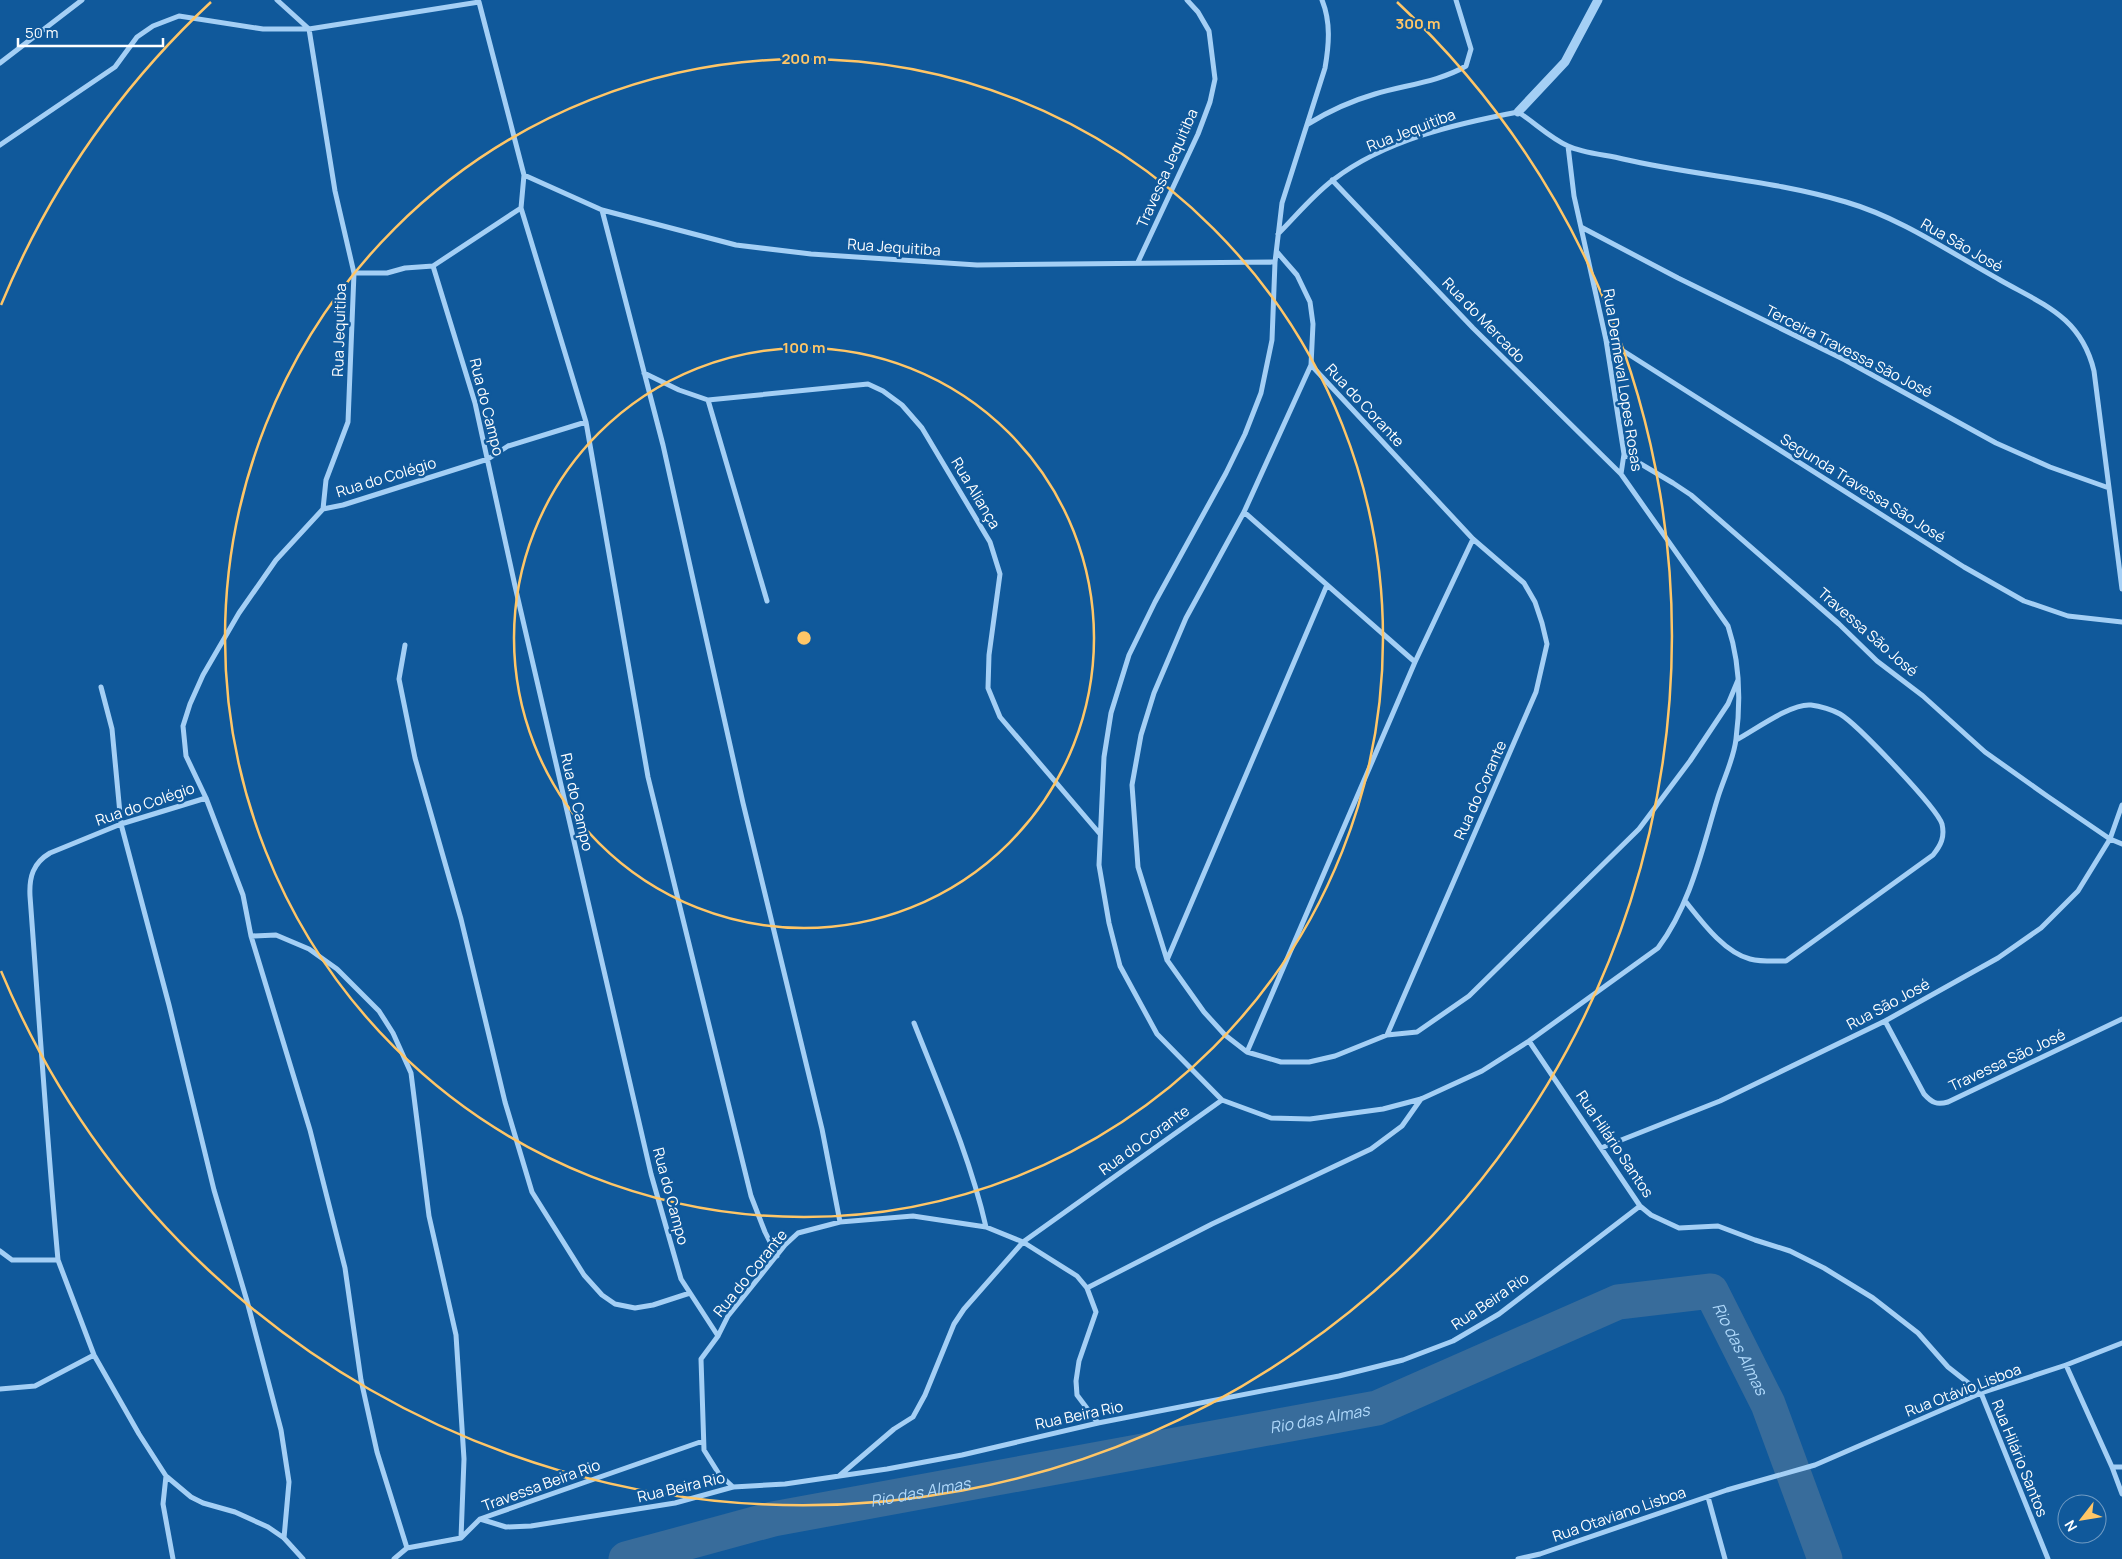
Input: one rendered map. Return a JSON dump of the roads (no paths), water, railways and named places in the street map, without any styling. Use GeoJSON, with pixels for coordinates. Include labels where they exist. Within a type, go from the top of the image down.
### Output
{"type":"FeatureCollection","features":[{"type":"Feature","properties":{"kind":"street"},"geometry":{"type":"LineString","coordinates":[[0,63],[82,0]]}},
{"type":"Feature","properties":{"kind":"street"},"geometry":{"type":"LineString","coordinates":[[277,0],[309,29],[335,191],[354,273]]}},
{"type":"Feature","properties":{"kind":"street","name":"Travessa Jequitiba"},"geometry":{"type":"LineString","coordinates":[[1138,262],[1198,134],[1216,79],[1209,31],[1198,12],[1187,0]]}},
{"type":"Feature","properties":{"kind":"street"},"geometry":{"type":"LineString","coordinates":[[1222,1100],[1157,1034],[1120,966],[1109,923],[1099,865],[1104,757],[1111,713],[1129,655],[1155,602],[1226,473],[1261,393],[1272,340],[1275,262],[1278,252],[1282,203],[1288,179],[1308,124],[1325,68],[1329,46],[1328,20],[1322,0]]}},
{"type":"Feature","properties":{"kind":"street"},"geometry":{"type":"LineString","coordinates":[[1308,124],[1353,102],[1458,71],[1466,66],[1471,49],[1456,0]]}},
{"type":"Feature","properties":{"kind":"street"},"geometry":{"type":"LineString","coordinates":[[1568,146],[1518,112],[1555,74],[1564,62],[1598,0]]}},
{"type":"Feature","properties":{"kind":"street"},"geometry":{"type":"LineString","coordinates":[[0,145],[115,67],[137,37],[165,20],[179,16],[203,18],[240,27],[309,29],[476,1],[524,175],[521,208],[586,422],[648,777],[751,1196],[777,1256]]}},
{"type":"Feature","properties":{"kind":"street","name":"Rua Jequitiba"},"geometry":{"type":"LineString","coordinates":[[1278,234],[1332,180],[1375,154],[1471,121],[1518,112]]}},
{"type":"Feature","properties":{"kind":"street","name":"Rua Dermeval Lopes Rosas"},"geometry":{"type":"LineString","coordinates":[[1222,1100],[1271,1118],[1310,1119],[1383,1109],[1421,1099],[1482,1071],[1530,1041],[1658,948],[1673,928],[1686,902],[1736,740],[1739,677],[1736,649],[1728,626],[1620,474],[1624,454],[1606,340],[1570,171],[1568,146]]}},
{"type":"Feature","properties":{"kind":"street","name":"Rua São José"},"geometry":{"type":"LineString","coordinates":[[1568,146],[1654,166],[1808,192],[1876,212],[2052,310],[2079,334],[2089,352],[2094,371],[2122,589]]}},
{"type":"Feature","properties":{"kind":"street","name":"Rua Jequitiba"},"geometry":{"type":"LineString","coordinates":[[524,175],[602,210],[736,245],[811,254],[977,265],[1275,262]]}},
{"type":"Feature","properties":{"kind":"street","name":"Rua do Mercado"},"geometry":{"type":"LineString","coordinates":[[1332,180],[1473,328],[1620,474]]}},
{"type":"Feature","properties":{"kind":"street","name":"Rua Jequitiba"},"geometry":{"type":"LineString","coordinates":[[323,509],[326,480],[348,422],[354,273],[387,273],[406,268],[434,266],[521,208]]}},
{"type":"Feature","properties":{"kind":"street"},"geometry":{"type":"LineString","coordinates":[[602,210],[665,454],[745,812],[822,1129],[840,1222]]}},
{"type":"Feature","properties":{"kind":"street","name":"Terceira Travessa São José"},"geometry":{"type":"LineString","coordinates":[[1581,227],[1678,278],[1845,360],[1996,443],[2050,467],[2109,488]]}},
{"type":"Feature","properties":{"kind":"street"},"geometry":{"type":"LineString","coordinates":[[1278,252],[1296,274],[1310,302],[1313,324],[1311,365],[1244,512],[1186,618],[1154,693],[1140,735],[1132,785],[1138,867],[1166,960],[1204,1012],[1225,1035],[1247,1052],[1281,1062],[1309,1062],[1335,1056],[1386,1036],[1417,1032],[1469,996],[1639,829],[1685,769],[1728,704],[1739,677]]}},
{"type":"Feature","properties":{"kind":"street","name":"Rua do Campo"},"geometry":{"type":"LineString","coordinates":[[434,266],[475,403],[514,586],[649,1165],[681,1279],[718,1336]]}},
{"type":"Feature","properties":{"kind":"street","name":"Segunda Travessa São José"},"geometry":{"type":"LineString","coordinates":[[1606,340],[1964,567],[2024,601],[2068,616],[2122,622]]}},
{"type":"Feature","properties":{"kind":"street","name":"Rua do Corante"},"geometry":{"type":"LineString","coordinates":[[1311,365],[1472,539],[1524,583],[1535,602],[1547,644],[1532,700],[1386,1036]]}},
{"type":"Feature","properties":{"kind":"street","name":"Rua Aliança"},"geometry":{"type":"LineString","coordinates":[[644,373],[679,390],[708,400],[868,384],[902,405],[922,428],[979,522],[990,542],[998,564],[1000,574],[989,655],[988,688],[1000,717],[1100,834]]}},
{"type":"Feature","properties":{"kind":"street"},"geometry":{"type":"LineString","coordinates":[[708,400],[767,601]]}},
{"type":"Feature","properties":{"kind":"street","name":"Rua do Colégio"},"geometry":{"type":"LineString","coordinates":[[303,1559],[284,1538],[253,1519],[191,1497],[166,1476],[139,1434],[94,1355],[58,1260],[45,1120],[29,882],[33,869],[40,859],[50,853],[121,824],[206,798],[186,756],[184,726],[190,704],[203,675],[239,613],[276,560],[323,509],[488,459],[508,446],[586,422]]}},
{"type":"Feature","properties":{"kind":"street","name":"Travessa São José"},"geometry":{"type":"LineString","coordinates":[[1624,454],[1691,496],[1840,624],[1878,661],[1924,696],[1985,752],[2110,839],[2122,844]]}},
{"type":"Feature","properties":{"kind":"street"},"geometry":{"type":"LineString","coordinates":[[1244,512],[1415,662]]}},
{"type":"Feature","properties":{"kind":"street"},"geometry":{"type":"LineString","coordinates":[[1247,1052],[1415,662],[1472,539]]}},
{"type":"Feature","properties":{"kind":"street"},"geometry":{"type":"LineString","coordinates":[[1166,960],[1327,585]]}},
{"type":"Feature","properties":{"kind":"street"},"geometry":{"type":"LineString","coordinates":[[406,645],[399,679],[414,758],[461,919],[505,1102],[532,1192],[584,1275],[602,1295],[615,1304],[635,1308],[690,1293]]}},
{"type":"Feature","properties":{"kind":"street"},"geometry":{"type":"LineString","coordinates":[[101,687],[112,729],[121,824],[169,1006],[214,1190],[247,1301],[281,1430],[289,1482],[284,1538]]}},
{"type":"Feature","properties":{"kind":"street"},"geometry":{"type":"LineString","coordinates":[[1686,902],[1710,931],[1724,944],[1749,959],[1767,962],[1786,961],[1932,855],[1942,840],[1941,821],[1915,788],[1856,726],[1840,714],[1812,705],[1798,705],[1736,740]]}},
{"type":"Feature","properties":{"kind":"street"},"geometry":{"type":"LineString","coordinates":[[206,798],[243,895],[251,936],[310,1130],[345,1268],[361,1380],[377,1452],[407,1548]]}},
{"type":"Feature","properties":{"kind":"street","name":"Rua São José"},"geometry":{"type":"LineString","coordinates":[[1601,1148],[1720,1101],[1885,1021],[1998,958],[2041,928],[2078,891],[2110,839],[2122,805]]}},
{"type":"Feature","properties":{"kind":"street"},"geometry":{"type":"LineString","coordinates":[[251,936],[276,935],[309,949],[337,969],[379,1011],[394,1033],[411,1073],[429,1216],[456,1335],[464,1459],[461,1538],[407,1548],[394,1559]]}},
{"type":"Feature","properties":{"kind":"street","name":"Travessa São José"},"geometry":{"type":"LineString","coordinates":[[1885,1021],[1924,1094],[1931,1101],[1938,1104],[1948,1102],[2122,1019]]}},
{"type":"Feature","properties":{"kind":"street"},"geometry":{"type":"LineString","coordinates":[[914,1022],[954,1124],[979,1196],[986,1227]]}},
{"type":"Feature","properties":{"kind":"street","name":"Rua Hilário Santos"},"geometry":{"type":"LineString","coordinates":[[1530,1041],[1640,1206],[1651,1215],[1679,1228],[1718,1226],[1790,1251],[1824,1268],[1873,1298],[1918,1333],[1948,1367],[1981,1393],[2048,1559]]}},
{"type":"Feature","properties":{"kind":"street"},"geometry":{"type":"LineString","coordinates":[[1087,1288],[1212,1224],[1371,1149],[1402,1126],[1421,1099]]}},
{"type":"Feature","properties":{"kind":"street","name":"Rua do Corante"},"geometry":{"type":"LineString","coordinates":[[733,1487],[719,1474],[704,1450],[701,1359],[718,1336],[728,1316],[798,1233],[840,1222],[913,1216],[986,1227],[1023,1242],[1222,1100]]}},
{"type":"Feature","properties":{"kind":"street","name":"Rua Beira Rio"},"geometry":{"type":"LineString","coordinates":[[480,1519],[506,1527],[531,1526],[676,1503],[733,1487],[785,1484],[962,1455],[1098,1423],[1339,1376],[1403,1360],[1454,1341],[1499,1314],[1640,1206]]}},
{"type":"Feature","properties":{"kind":"street"},"geometry":{"type":"LineString","coordinates":[[838,1476],[894,1429],[913,1417],[925,1395],[954,1324],[964,1309],[1023,1242],[1077,1276],[1087,1288],[1096,1312],[1079,1361],[1076,1381],[1077,1395],[1098,1423]]}},
{"type":"Feature","properties":{"kind":"street"},"geometry":{"type":"LineString","coordinates":[[0,1251],[12,1260],[58,1260]]}},
{"type":"Feature","properties":{"kind":"street","name":"Rua Otávio Lisboa"},"geometry":{"type":"LineString","coordinates":[[1727,1490],[1814,1465],[1981,1393],[2066,1365],[2122,1343]]}},
{"type":"Feature","properties":{"kind":"street"},"geometry":{"type":"LineString","coordinates":[[0,1389],[35,1386],[94,1355]]}},
{"type":"Feature","properties":{"kind":"street"},"geometry":{"type":"LineString","coordinates":[[2066,1365],[2112,1467],[2122,1494]]}},
{"type":"Feature","properties":{"kind":"street","name":"Travessa Beira Rio"},"geometry":{"type":"LineString","coordinates":[[461,1538],[480,1519],[703,1441]]}},
{"type":"Feature","properties":{"kind":"street"},"geometry":{"type":"LineString","coordinates":[[2112,1467],[2122,1467]]}},
{"type":"Feature","properties":{"kind":"street"},"geometry":{"type":"LineString","coordinates":[[166,1476],[163,1504],[173,1559]]}},
{"type":"Feature","properties":{"kind":"street","name":"Rua Otaviano Lisboa"},"geometry":{"type":"LineString","coordinates":[[1518,1559],[1541,1556],[1727,1490]]}},
{"type":"Feature","properties":{"kind":"street"},"geometry":{"type":"LineString","coordinates":[[1708,1497],[1725,1559]]}},
{"type":"Feature","properties":{"kind":"waterway","name":"Rio das Almas"},"geometry":{"type":"LineString","coordinates":[[626,1559],[773,1519],[1377,1408],[1618,1302],[1711,1291],[1768,1404],[1825,1559]]}}]}
